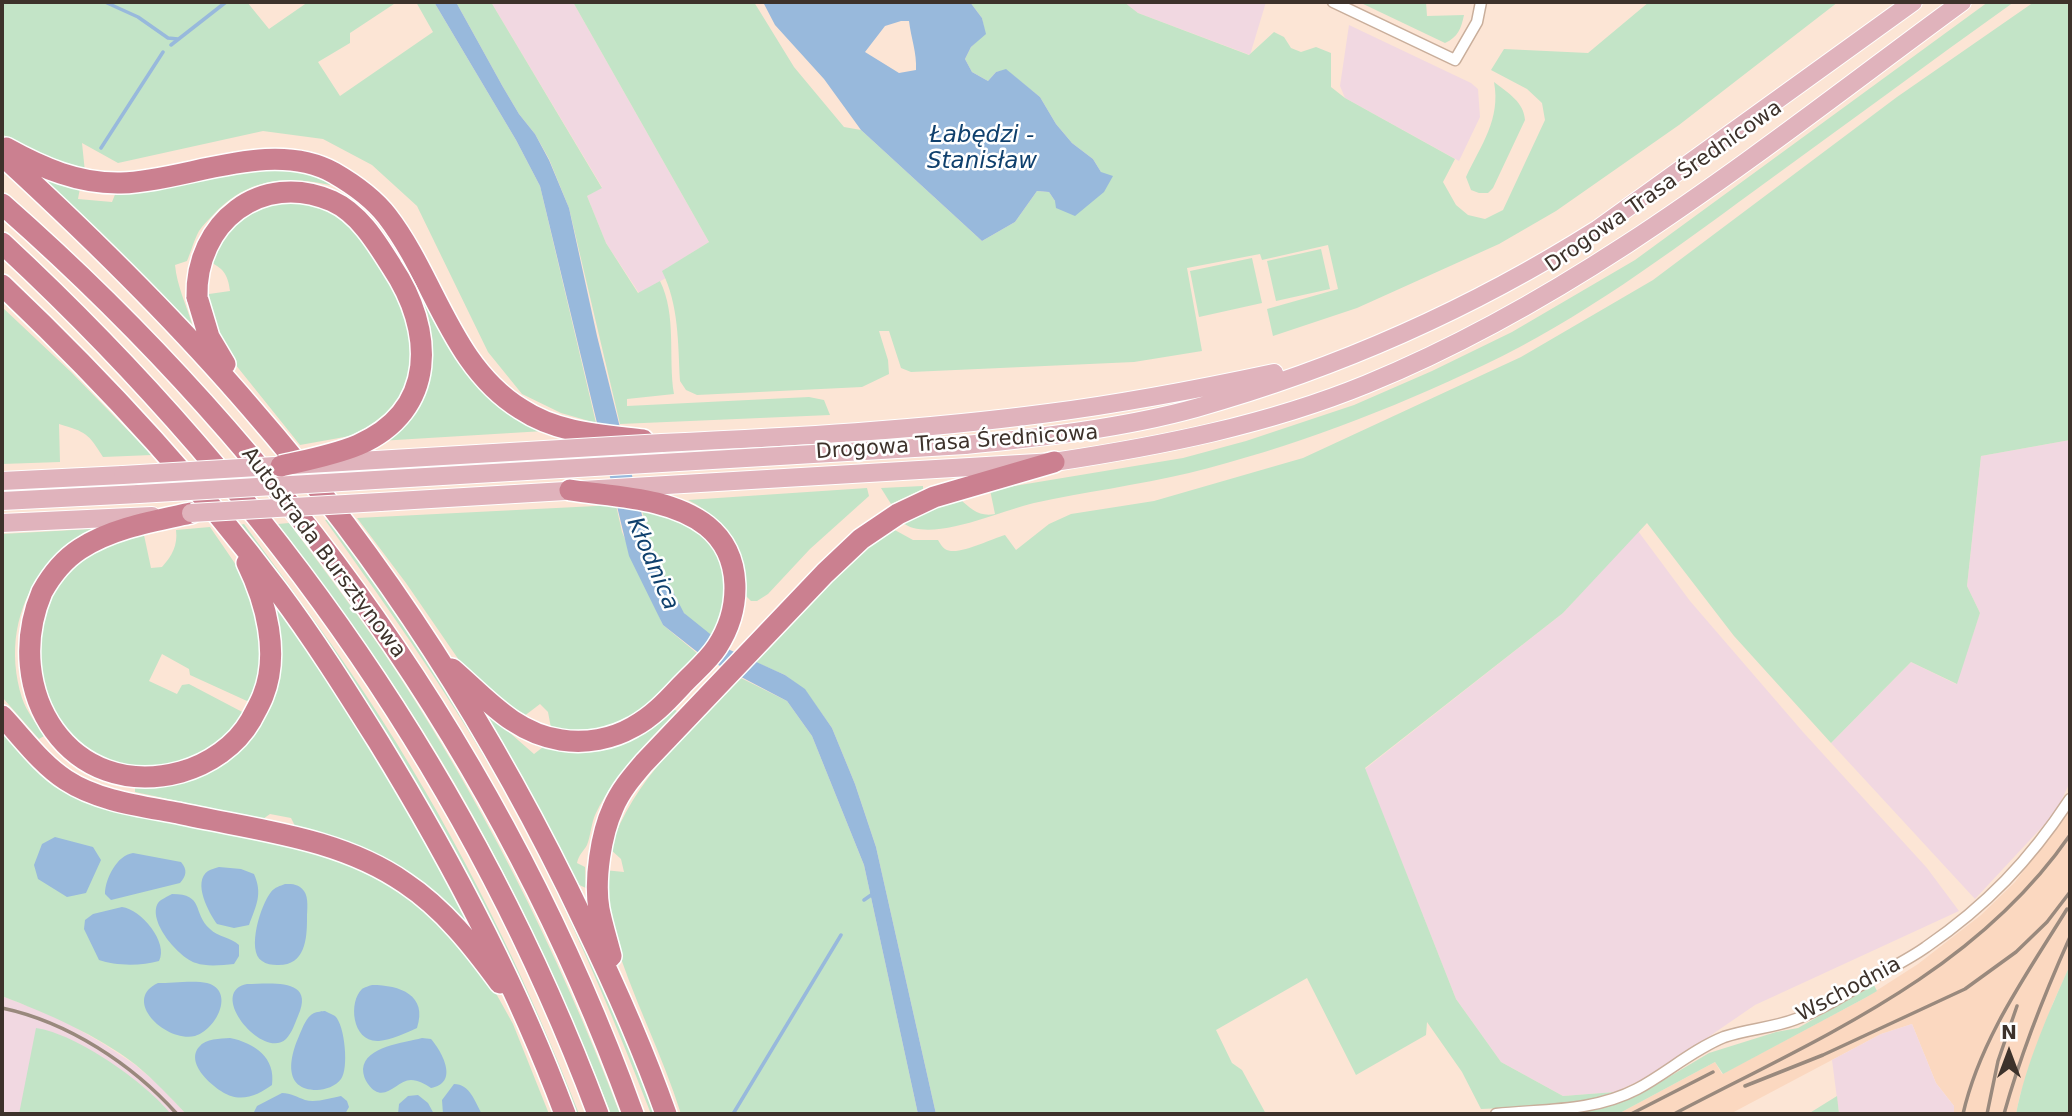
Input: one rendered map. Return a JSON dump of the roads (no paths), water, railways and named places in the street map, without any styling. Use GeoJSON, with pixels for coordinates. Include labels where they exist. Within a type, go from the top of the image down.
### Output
{"type":"FeatureCollection","features":[{"type":"Feature","properties":{"kind":"highway"},"geometry":{"type":"LineString","coordinates":[[2,145],[37,165],[90,181],[121,183],[246,161],[304,163],[331,171],[359,188],[386,214],[410,250],[455,337],[492,388],[522,410],[570,431],[662,443]]}},
{"type":"Feature","properties":{"kind":"highway"},"geometry":{"type":"LineString","coordinates":[[2,155],[151,299],[252,408],[346,525],[437,656],[506,770],[558,867],[622,1002],[667,1114]]}},
{"type":"Feature","properties":{"kind":"highway"},"geometry":{"type":"LineString","coordinates":[[252,408],[209,337],[197,297],[196,283],[201,257],[216,229],[236,209],[257,197],[281,192],[308,193],[334,202],[361,222],[401,280],[416,316],[423,361],[418,385],[410,402],[384,430],[358,445],[322,457],[281,466]]}},
{"type":"Feature","properties":{"kind":"highway","name":"Autostrada Bursztynowa"},"geometry":{"type":"LineString","coordinates":[[2,204],[163,356],[243,447],[367,606],[409,666],[482,784],[519,855],[593,1015],[633,1114]]}},
{"type":"Feature","properties":{"kind":"highway","name":"Autostrada Bursztynowa"},"geometry":{"type":"LineString","coordinates":[[2,243],[95,332],[203,449],[270,531],[355,647],[409,731],[477,846],[539,972],[598,1114]]}},
{"type":"Feature","properties":{"kind":"highway"},"geometry":{"type":"LineString","coordinates":[[2,285],[95,376],[164,450],[278,591],[327,660],[423,815],[496,953],[565,1114]]}},
{"type":"Feature","properties":{"kind":"highway"},"geometry":{"type":"LineString","coordinates":[[622,1002],[598,906],[599,864],[604,834],[612,808],[625,787],[651,755],[825,573],[861,540],[898,514],[974,476],[1054,462]]}},
{"type":"Feature","properties":{"kind":"highway"},"geometry":{"type":"LineString","coordinates":[[437,656],[515,724],[537,734],[561,740],[591,740],[618,734],[642,721],[667,701],[716,648],[729,625],[736,580],[730,557],[718,536],[706,525],[682,512],[651,502],[570,490]]}},
{"type":"Feature","properties":{"kind":"highway"},"geometry":{"type":"LineString","coordinates":[[191,513],[153,518],[81,548],[53,572],[33,606],[24,639],[23,673],[26,690],[41,721],[65,748],[87,764],[117,775],[163,777],[211,761],[232,744],[247,726],[263,697],[268,681],[271,649],[258,586],[230,530]]}},
{"type":"Feature","properties":{"kind":"highway"},"geometry":{"type":"LineString","coordinates":[[2,716],[44,761],[66,780],[92,792],[124,802],[302,839],[359,858],[384,870],[406,883],[435,907],[471,943],[525,1018]]}},
{"type":"Feature","properties":{"kind":"main road","name":"Drogowa Trasa Średnicowa"},"geometry":{"type":"LineString","coordinates":[[2,501],[965,444],[1057,435],[1194,409],[1349,357],[1492,292],[1587,236],[1913,2]]}},
{"type":"Feature","properties":{"kind":"main road","name":"Drogowa Trasa Średnicowa"},"geometry":{"type":"LineString","coordinates":[[1054,462],[1135,450],[1216,432],[1287,412],[1366,385],[1496,322],[1614,254],[1674,213],[1962,2]]}},
{"type":"Feature","properties":{"kind":"main road"},"geometry":{"type":"LineString","coordinates":[[2,481],[962,423],[1190,391],[1349,357]]}},
{"type":"Feature","properties":{"kind":"main road","name":"Drogowa Trasa Średnicowa"},"geometry":{"type":"LineString","coordinates":[[191,513],[570,490],[974,476]]}},
{"type":"Feature","properties":{"kind":"main road"},"geometry":{"type":"LineString","coordinates":[[2,523],[153,518]]}},
{"type":"Feature","properties":{"kind":"street"},"geometry":{"type":"LineString","coordinates":[[1333,2],[1455,60],[1477,22],[1481,2]]}},
{"type":"Feature","properties":{"kind":"street","name":"Wschodnia"},"geometry":{"type":"LineString","coordinates":[[1496,1114],[1577,1108],[1605,1101],[1636,1089],[1704,1046],[1727,1036],[1782,1024],[1813,1012],[1925,948],[1973,914],[2017,871],[2053,826],[2070,799]]}},
{"type":"Feature","properties":{"kind":"water","name":"Kłodnica"},"geometry":{"type":"Polygon","coordinates":[[[434,2],[456,2],[519,114],[535,134],[569,208],[597,336],[647,535],[684,613],[730,650],[785,675],[805,689],[832,728],[855,784],[876,847],[936,1114],[918,1114],[864,865],[812,736],[787,701],[705,658],[663,625],[629,556],[540,186],[516,140],[434,2]]]}},
{"type":"Feature","properties":{"kind":"water","name":"Łabędzi - Stanisław"},"geometry":{"type":"Polygon","coordinates":[[[763,2],[970,2],[982,18],[986,34],[971,47],[965,59],[972,72],[988,81],[996,72],[1006,69],[1040,97],[1056,124],[1072,143],[1093,159],[1101,172],[1113,176],[1104,192],[1075,216],[1056,208],[1049,192],[1037,191],[1015,222],[982,241],[861,130],[824,79],[775,25],[763,2]],[[909,21],[885,26],[865,52],[899,73],[916,70],[909,21]]]}},
{"type":"Feature","properties":{"kind":"water"},"geometry":{"type":"Polygon","coordinates":[[[55,837],[93,847],[101,860],[86,893],[67,897],[38,879],[34,865],[42,844],[55,837]]]}},
{"type":"Feature","properties":{"kind":"water"},"geometry":{"type":"Polygon","coordinates":[[[133,853],[181,862],[185,870],[184,878],[180,883],[111,900],[105,894],[110,875],[122,858],[133,853]]]}},
{"type":"Feature","properties":{"kind":"water"},"geometry":{"type":"Polygon","coordinates":[[[219,867],[241,869],[254,874],[258,894],[249,925],[234,928],[217,924],[210,913],[202,890],[203,876],[219,867]]]}},
{"type":"Feature","properties":{"kind":"water"},"geometry":{"type":"Polygon","coordinates":[[[285,884],[298,886],[306,894],[305,943],[299,956],[293,961],[271,965],[257,956],[255,938],[267,898],[276,888],[285,884]]]}},
{"type":"Feature","properties":{"kind":"water"},"geometry":{"type":"Polygon","coordinates":[[[172,894],[189,897],[210,929],[239,945],[239,956],[234,964],[196,963],[174,947],[161,929],[156,911],[158,903],[172,894]]]}},
{"type":"Feature","properties":{"kind":"water"},"geometry":{"type":"Polygon","coordinates":[[[122,907],[137,914],[151,928],[160,945],[159,961],[129,965],[99,960],[84,929],[85,920],[93,914],[122,907]]]}},
{"type":"Feature","properties":{"kind":"water"},"geometry":{"type":"Polygon","coordinates":[[[202,982],[216,987],[221,1002],[216,1019],[195,1036],[172,1033],[161,1027],[146,1009],[144,999],[148,990],[158,983],[202,982]]]}},
{"type":"Feature","properties":{"kind":"water"},"geometry":{"type":"Polygon","coordinates":[[[247,984],[288,985],[301,995],[302,1003],[298,1016],[286,1039],[276,1043],[264,1041],[242,1023],[235,1011],[233,999],[236,990],[247,984]]]}},
{"type":"Feature","properties":{"kind":"water"},"geometry":{"type":"Polygon","coordinates":[[[372,985],[392,987],[409,994],[419,1007],[417,1028],[379,1041],[363,1036],[355,1021],[355,1003],[362,989],[372,985]]]}},
{"type":"Feature","properties":{"kind":"water"},"geometry":{"type":"Polygon","coordinates":[[[325,1011],[335,1016],[341,1028],[345,1066],[339,1081],[330,1087],[317,1090],[298,1084],[294,1078],[292,1062],[299,1036],[307,1020],[314,1013],[325,1011]]]}},
{"type":"Feature","properties":{"kind":"water"},"geometry":{"type":"Polygon","coordinates":[[[230,1038],[248,1044],[262,1053],[271,1067],[272,1085],[242,1098],[231,1096],[210,1083],[199,1069],[195,1054],[202,1044],[209,1040],[230,1038]]]}},
{"type":"Feature","properties":{"kind":"water"},"geometry":{"type":"Polygon","coordinates":[[[422,1038],[431,1039],[444,1059],[446,1074],[440,1085],[431,1088],[411,1080],[385,1092],[374,1090],[366,1081],[363,1071],[365,1061],[378,1050],[422,1038]]]}},
{"type":"Feature","properties":{"kind":"water"},"geometry":{"type":"Polygon","coordinates":[[[454,1084],[468,1090],[482,1114],[443,1114],[442,1100],[454,1084]]]}},
{"type":"Feature","properties":{"kind":"water"},"geometry":{"type":"Polygon","coordinates":[[[282,1093],[309,1101],[341,1096],[349,1107],[345,1114],[253,1114],[257,1106],[282,1093]]]}},
{"type":"Feature","properties":{"kind":"water"},"geometry":{"type":"Polygon","coordinates":[[[418,1095],[428,1103],[434,1114],[398,1114],[399,1104],[408,1096],[418,1095]]]}},
{"type":"Feature","properties":{"kind":"waterway"},"geometry":{"type":"LineString","coordinates":[[105,2],[138,17],[168,38],[178,39]]}},
{"type":"Feature","properties":{"kind":"waterway"},"geometry":{"type":"LineString","coordinates":[[171,45],[226,2]]}},
{"type":"Feature","properties":{"kind":"waterway"},"geometry":{"type":"LineString","coordinates":[[101,148],[163,52]]}},
{"type":"Feature","properties":{"kind":"waterway"},"geometry":{"type":"LineString","coordinates":[[864,900],[874,893]]}},
{"type":"Feature","properties":{"kind":"waterway"},"geometry":{"type":"LineString","coordinates":[[733,1114],[841,935]]}},
{"type":"Feature","properties":{"kind":"railway"},"geometry":{"type":"LineString","coordinates":[[1674,1114],[1838,1029],[1941,964],[1988,927],[2031,884],[2070,835]]}},
{"type":"Feature","properties":{"kind":"railway"},"geometry":{"type":"LineString","coordinates":[[1745,1086],[1823,1055],[1965,989],[2016,952],[2047,922],[2070,892]]}},
{"type":"Feature","properties":{"kind":"railway"},"geometry":{"type":"LineString","coordinates":[[1963,1114],[1971,1086],[1993,1033],[2067,909]]}},
{"type":"Feature","properties":{"kind":"railway"},"geometry":{"type":"LineString","coordinates":[[2004,1114],[2034,1024],[2070,937]]}},
{"type":"Feature","properties":{"kind":"railway"},"geometry":{"type":"LineString","coordinates":[[1987,1114],[1998,1061],[2017,1006]]}},
{"type":"Feature","properties":{"kind":"railway"},"geometry":{"type":"LineString","coordinates":[[2,1008],[51,1023],[97,1048],[140,1078],[177,1114]]}},
{"type":"Feature","properties":{"kind":"railway"},"geometry":{"type":"LineString","coordinates":[[1631,1114],[1713,1072]]}}]}
